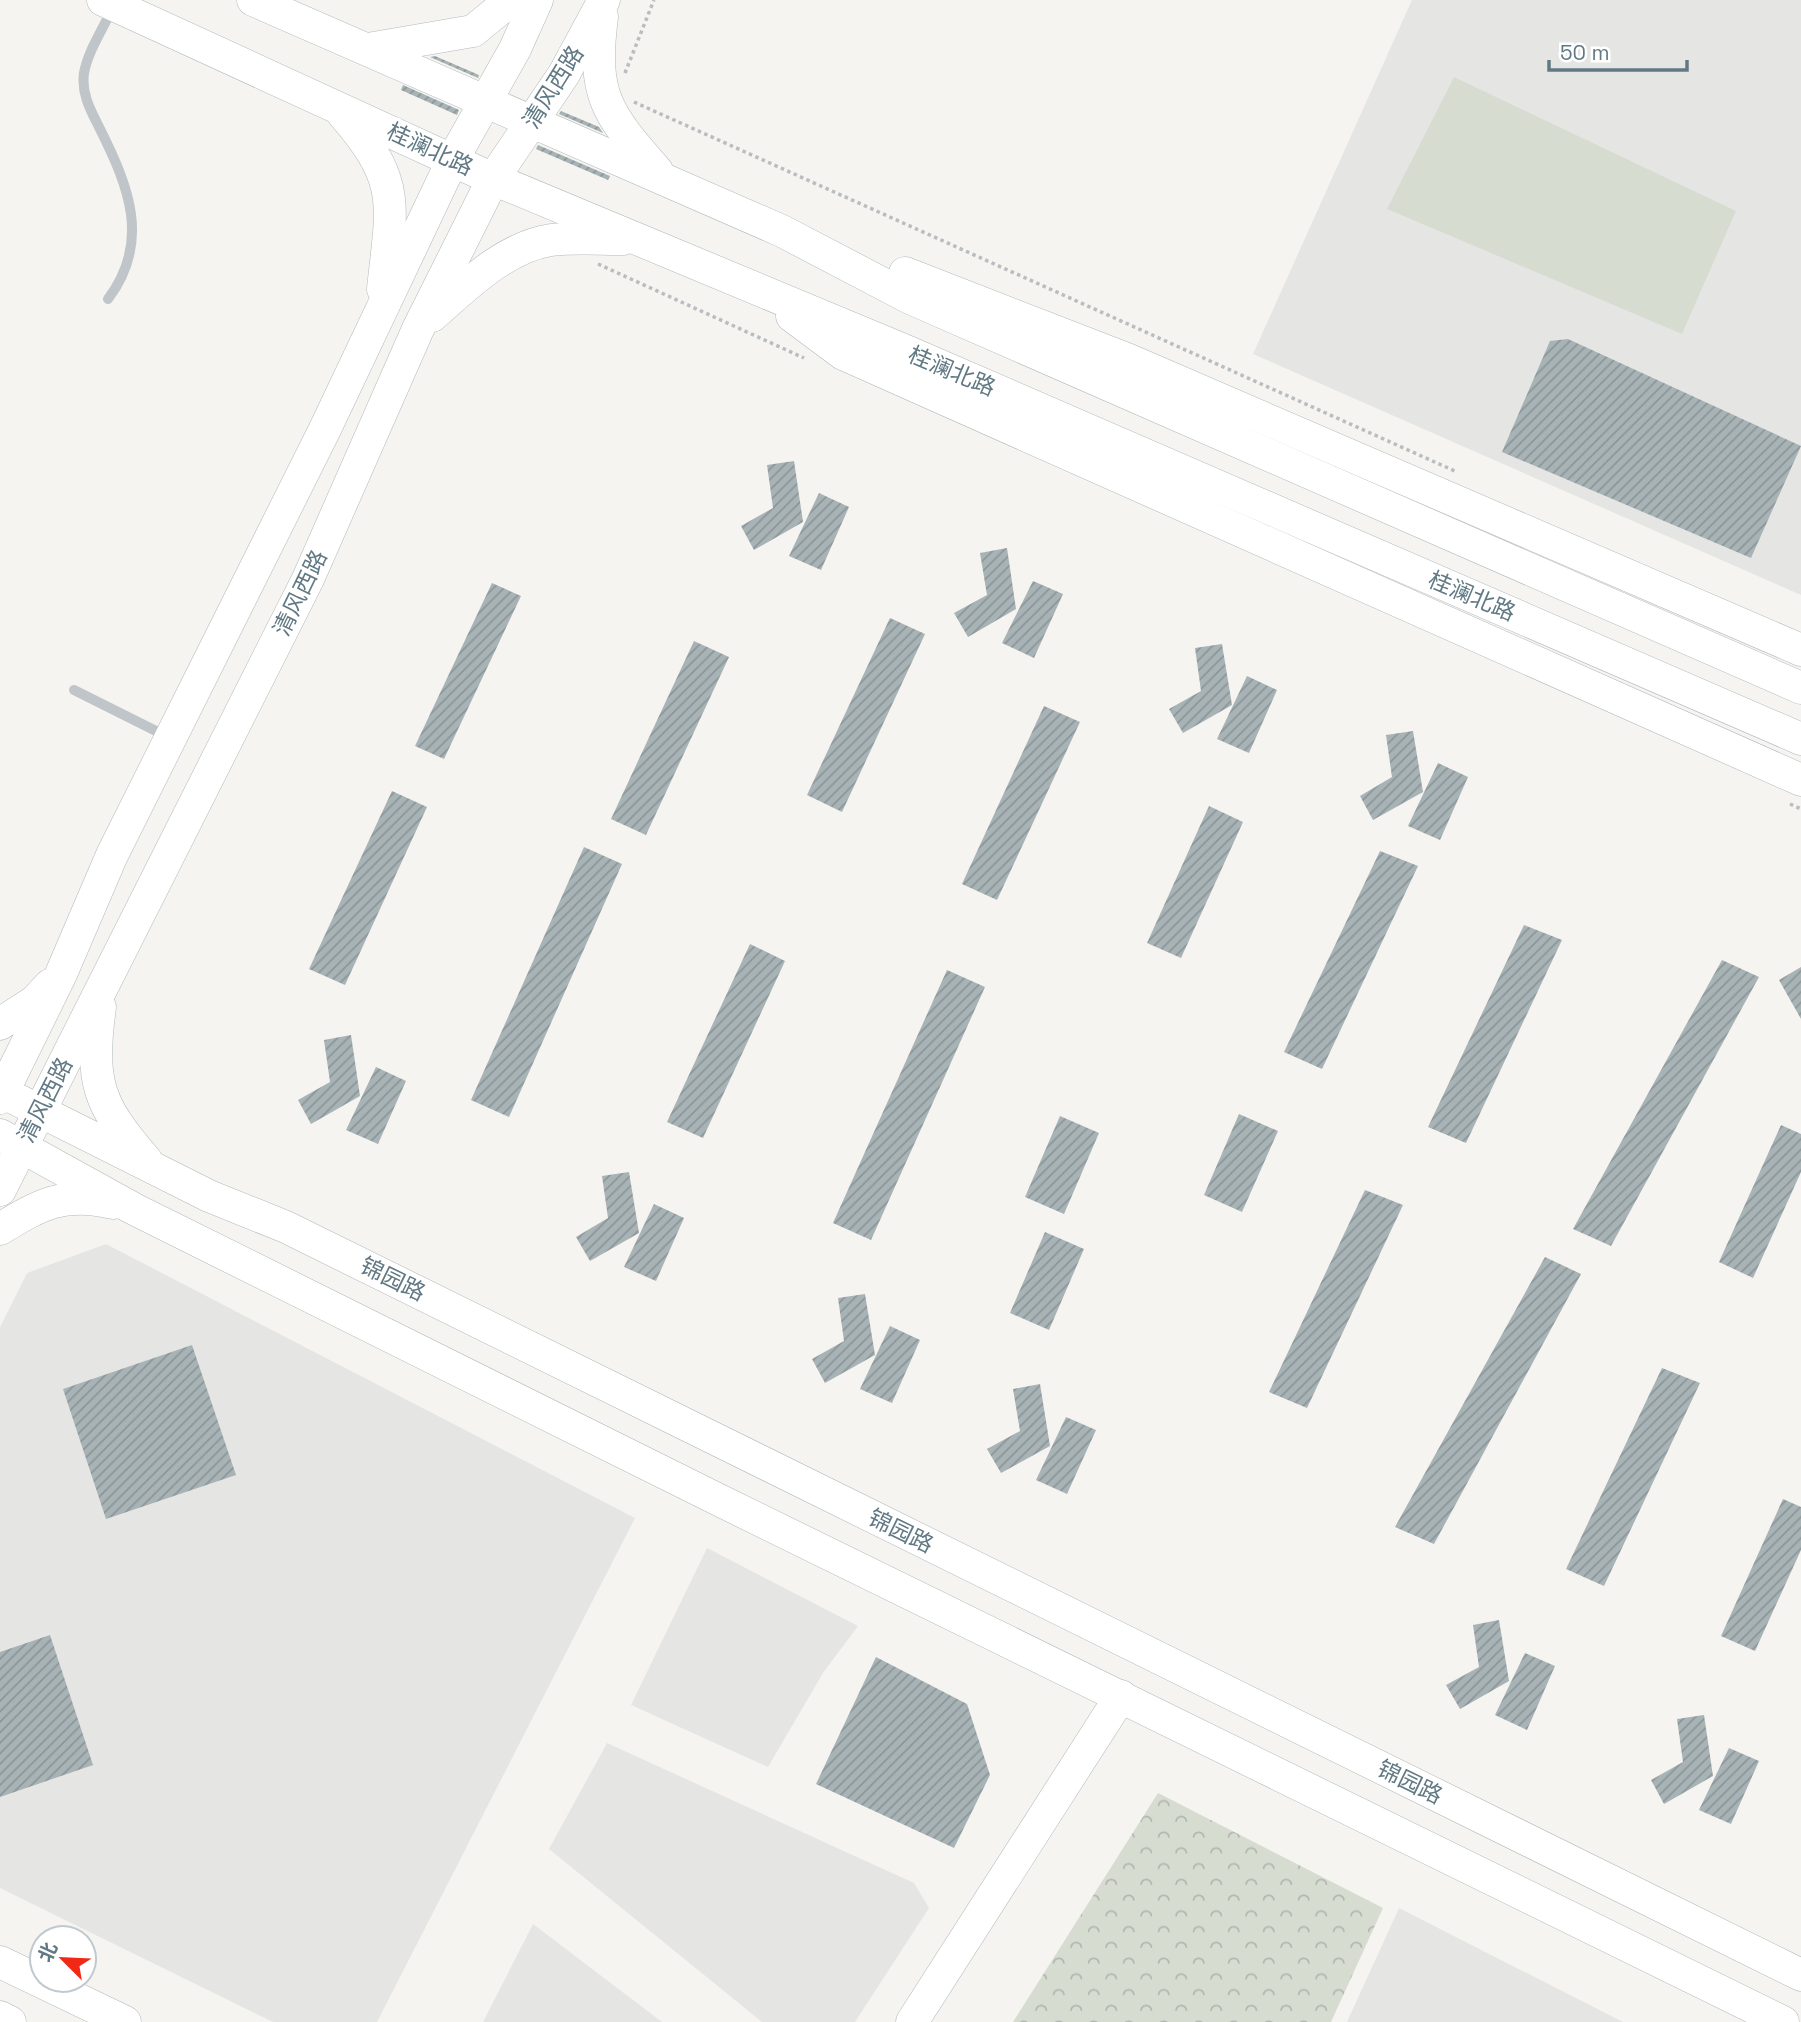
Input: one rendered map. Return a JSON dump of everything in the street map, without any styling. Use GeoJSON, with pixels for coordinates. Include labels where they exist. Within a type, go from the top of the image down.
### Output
{"type":"FeatureCollection","features":[{"type":"Feature","properties":{"kind":"main road","name":"桂澜北路"},"geometry":{"type":"LineString","coordinates":[[253,0],[782,231],[910,298],[1801,688]]}},
{"type":"Feature","properties":{"kind":"main road"},"geometry":{"type":"LineString","coordinates":[[367,49],[473,30],[512,0]]}},
{"type":"Feature","properties":{"kind":"main road","name":"清风西路"},"geometry":{"type":"LineString","coordinates":[[1,1094],[61,974],[112,855],[380,314],[453,159],[515,49],[537,0]]}},
{"type":"Feature","properties":{"kind":"main road"},"geometry":{"type":"LineString","coordinates":[[604,0],[597,59],[600,86],[610,111],[628,139],[664,180]]}},
{"type":"Feature","properties":{"kind":"main road","name":"清风西路"},"geometry":{"type":"LineString","coordinates":[[0,1190],[11,1140],[40,1111],[308,579],[418,328],[494,178],[564,74],[604,0]]}},
{"type":"Feature","properties":{"kind":"main road","name":"桂澜北路"},"geometry":{"type":"LineString","coordinates":[[104,2],[494,178],[1801,739]]}},
{"type":"Feature","properties":{"kind":"main road"},"geometry":{"type":"LineString","coordinates":[[338,107],[367,141],[383,169],[391,195],[380,314]]}},
{"type":"Feature","properties":{"kind":"main road"},"geometry":{"type":"LineString","coordinates":[[782,231],[867,258],[1129,359],[1618,568],[1801,650]]}},
{"type":"Feature","properties":{"kind":"main road"},"geometry":{"type":"LineString","coordinates":[[418,328],[470,282],[523,248],[551,240],[635,238]]}},
{"type":"Feature","properties":{"kind":"main road"},"geometry":{"type":"LineString","coordinates":[[751,287],[843,354],[1801,780]]}},
{"type":"Feature","properties":{"kind":"main road"},"geometry":{"type":"LineString","coordinates":[[0,1024],[35,1001],[61,974]]}},
{"type":"Feature","properties":{"kind":"main road"},"geometry":{"type":"LineString","coordinates":[[103,985],[95,1048],[97,1084],[126,1137],[154,1170]]}},
{"type":"Feature","properties":{"kind":"main road","name":"锦园路"},"geometry":{"type":"LineString","coordinates":[[1,1094],[40,1111],[154,1170],[299,1233],[1801,1975]]}},
{"type":"Feature","properties":{"kind":"main road"},"geometry":{"type":"LineString","coordinates":[[11,1140],[134,1209],[1783,2022]]}},
{"type":"Feature","properties":{"kind":"main road"},"geometry":{"type":"LineString","coordinates":[[0,1229],[41,1204],[69,1198],[95,1199],[134,1209]]}},
{"type":"Feature","properties":{"kind":"main road"},"geometry":{"type":"LineString","coordinates":[[912,2022],[1121,1696]]}},
{"type":"Feature","properties":{"kind":"main road"},"geometry":{"type":"LineString","coordinates":[[0,1962],[125,2022]]}},
{"type":"Feature","properties":{"kind":"main road"},"geometry":{"type":"LineString","coordinates":[[0,2017],[10,2022]]}},
{"type":"Feature","properties":{"kind":"lane"},"geometry":{"type":"LineString","coordinates":[[104,2],[84,73],[86,99],[127,188],[133,229],[128,265],[108,299]]}},
{"type":"Feature","properties":{"kind":"lane"},"geometry":{"type":"LineString","coordinates":[[74,690],[171,738]]}},
{"type":"Feature","properties":{"kind":"path"},"geometry":{"type":"LineString","coordinates":[[622,80],[654,0]]}},
{"type":"Feature","properties":{"kind":"path"},"geometry":{"type":"LineString","coordinates":[[628,100],[1457,472]]}},
{"type":"Feature","properties":{"kind":"shaded area"},"geometry":{"type":"Polygon","coordinates":[[[1412,0],[1801,0],[1801,595],[1253,354],[1412,0]]]}},
{"type":"Feature","properties":{"kind":"shaded area"},"geometry":{"type":"Polygon","coordinates":[[[106,1244],[635,1518],[377,2022],[273,2022],[98,1936],[98,1924],[73,1924],[0,1888],[0,1327],[27,1273],[106,1244]]]}},
{"type":"Feature","properties":{"kind":"shaded area"},"geometry":{"type":"Polygon","coordinates":[[[707,1548],[858,1626],[823,1673],[768,1767],[631,1705],[707,1548]]]}},
{"type":"Feature","properties":{"kind":"shaded area"},"geometry":{"type":"Polygon","coordinates":[[[607,1743],[914,1883],[929,1908],[855,2022],[762,2022],[549,1849],[607,1743]]]}},
{"type":"Feature","properties":{"kind":"shaded area"},"geometry":{"type":"Polygon","coordinates":[[[1399,1908],[1623,2022],[1347,2022],[1399,1908]]]}},
{"type":"Feature","properties":{"kind":"shaded area"},"geometry":{"type":"Polygon","coordinates":[[[533,1924],[662,2022],[483,2022],[533,1924]]]}},
{"type":"Feature","properties":{"kind":"green space"},"geometry":{"type":"Polygon","coordinates":[[[1454,77],[1736,211],[1682,334],[1387,209],[1454,77]]]}},
{"type":"Feature","properties":{"kind":"green space"},"geometry":{"type":"Polygon","coordinates":[[[1158,1793],[1383,1908],[1331,2022],[1013,2022],[1158,1793]]]}},
{"type":"Feature","properties":{"kind":"building"},"geometry":{"type":"Polygon","coordinates":[[[435,56],[479,75],[478,78],[430,57],[435,56]]]}},
{"type":"Feature","properties":{"kind":"building"},"geometry":{"type":"Polygon","coordinates":[[[403,85],[459,110],[457,115],[401,90],[403,85]]]}},
{"type":"Feature","properties":{"kind":"building"},"geometry":{"type":"Polygon","coordinates":[[[561,111],[599,127],[603,133],[559,114],[561,111]]]}},
{"type":"Feature","properties":{"kind":"building"},"geometry":{"type":"Polygon","coordinates":[[[538,145],[610,176],[608,180],[536,149],[538,145]]]}},
{"type":"Feature","properties":{"kind":"building"},"geometry":{"type":"Polygon","coordinates":[[[1568,339],[1801,446],[1751,558],[1502,452],[1550,341],[1568,339]]]}},
{"type":"Feature","properties":{"kind":"building"},"geometry":{"type":"Polygon","coordinates":[[[794,461],[803,522],[754,550],[741,526],[773,508],[767,465],[794,461]]]}},
{"type":"Feature","properties":{"kind":"building"},"geometry":{"type":"Polygon","coordinates":[[[819,493],[849,507],[821,570],[789,556],[819,493]]]}},
{"type":"Feature","properties":{"kind":"building"},"geometry":{"type":"Polygon","coordinates":[[[1007,548],[1016,609],[968,637],[954,613],[987,595],[980,553],[1007,548]]]}},
{"type":"Feature","properties":{"kind":"building"},"geometry":{"type":"Polygon","coordinates":[[[1033,581],[1063,594],[1034,658],[1002,643],[1033,581]]]}},
{"type":"Feature","properties":{"kind":"building"},"geometry":{"type":"Polygon","coordinates":[[[492,583],[521,596],[444,759],[415,746],[492,583]]]}},
{"type":"Feature","properties":{"kind":"building"},"geometry":{"type":"Polygon","coordinates":[[[890,618],[925,634],[842,812],[807,795],[890,618]]]}},
{"type":"Feature","properties":{"kind":"building"},"geometry":{"type":"Polygon","coordinates":[[[694,641],[729,657],[646,835],[611,819],[694,641]]]}},
{"type":"Feature","properties":{"kind":"building"},"geometry":{"type":"Polygon","coordinates":[[[1222,644],[1232,705],[1183,733],[1169,709],[1201,691],[1195,648],[1222,644]]]}},
{"type":"Feature","properties":{"kind":"building"},"geometry":{"type":"Polygon","coordinates":[[[1247,676],[1277,690],[1249,753],[1217,739],[1247,676]]]}},
{"type":"Feature","properties":{"kind":"building"},"geometry":{"type":"Polygon","coordinates":[[[1044,706],[1080,722],[997,900],[962,884],[1044,706]]]}},
{"type":"Feature","properties":{"kind":"building"},"geometry":{"type":"Polygon","coordinates":[[[1413,731],[1423,792],[1373,820],[1360,796],[1392,777],[1386,735],[1413,731]]]}},
{"type":"Feature","properties":{"kind":"building"},"geometry":{"type":"Polygon","coordinates":[[[1438,763],[1468,777],[1440,840],[1408,826],[1438,763]]]}},
{"type":"Feature","properties":{"kind":"building"},"geometry":{"type":"Polygon","coordinates":[[[392,791],[427,807],[345,985],[309,969],[392,791]]]}},
{"type":"Feature","properties":{"kind":"building"},"geometry":{"type":"Polygon","coordinates":[[[1209,806],[1243,822],[1181,958],[1147,943],[1209,806]]]}},
{"type":"Feature","properties":{"kind":"building"},"geometry":{"type":"Polygon","coordinates":[[[584,847],[622,864],[509,1117],[471,1100],[584,847]]]}},
{"type":"Feature","properties":{"kind":"building"},"geometry":{"type":"Polygon","coordinates":[[[1380,851],[1418,866],[1322,1069],[1284,1052],[1380,851]]]}},
{"type":"Feature","properties":{"kind":"building"},"geometry":{"type":"Polygon","coordinates":[[[1524,925],[1562,940],[1466,1143],[1428,1127],[1524,925]]]}},
{"type":"Feature","properties":{"kind":"building"},"geometry":{"type":"Polygon","coordinates":[[[750,944],[785,961],[703,1138],[667,1122],[750,944]]]}},
{"type":"Feature","properties":{"kind":"building"},"geometry":{"type":"Polygon","coordinates":[[[1722,960],[1759,977],[1611,1246],[1573,1229],[1722,960]]]}},
{"type":"Feature","properties":{"kind":"building"},"geometry":{"type":"Polygon","coordinates":[[[1801,967],[1801,1019],[1779,980],[1801,967]]]}},
{"type":"Feature","properties":{"kind":"building"},"geometry":{"type":"Polygon","coordinates":[[[947,970],[985,987],[871,1240],[833,1223],[947,970]]]}},
{"type":"Feature","properties":{"kind":"building"},"geometry":{"type":"Polygon","coordinates":[[[351,1035],[360,1096],[311,1124],[298,1100],[330,1082],[324,1040],[351,1035]]]}},
{"type":"Feature","properties":{"kind":"building"},"geometry":{"type":"Polygon","coordinates":[[[376,1067],[406,1081],[378,1144],[346,1130],[376,1067]]]}},
{"type":"Feature","properties":{"kind":"building"},"geometry":{"type":"Polygon","coordinates":[[[1239,1114],[1278,1131],[1242,1212],[1204,1195],[1239,1114]]]}},
{"type":"Feature","properties":{"kind":"building"},"geometry":{"type":"Polygon","coordinates":[[[1060,1116],[1099,1133],[1064,1214],[1025,1197],[1060,1116]]]}},
{"type":"Feature","properties":{"kind":"building"},"geometry":{"type":"Polygon","coordinates":[[[1781,1125],[1801,1134],[1801,1172],[1753,1278],[1719,1262],[1781,1125]]]}},
{"type":"Feature","properties":{"kind":"building"},"geometry":{"type":"Polygon","coordinates":[[[629,1172],[639,1233],[590,1261],[576,1237],[608,1218],[602,1176],[629,1172]]]}},
{"type":"Feature","properties":{"kind":"building"},"geometry":{"type":"Polygon","coordinates":[[[1365,1190],[1403,1205],[1307,1408],[1269,1392],[1365,1190]]]}},
{"type":"Feature","properties":{"kind":"building"},"geometry":{"type":"Polygon","coordinates":[[[654,1204],[684,1218],[656,1281],[624,1267],[654,1204]]]}},
{"type":"Feature","properties":{"kind":"building"},"geometry":{"type":"Polygon","coordinates":[[[1045,1232],[1084,1249],[1049,1330],[1010,1313],[1045,1232]]]}},
{"type":"Feature","properties":{"kind":"building"},"geometry":{"type":"Polygon","coordinates":[[[1545,1257],[1581,1274],[1434,1544],[1395,1527],[1545,1257]]]}},
{"type":"Feature","properties":{"kind":"building"},"geometry":{"type":"Polygon","coordinates":[[[865,1294],[875,1355],[825,1383],[812,1359],[844,1341],[838,1298],[865,1294]]]}},
{"type":"Feature","properties":{"kind":"building"},"geometry":{"type":"Polygon","coordinates":[[[890,1326],[920,1340],[892,1403],[860,1389],[890,1326]]]}},
{"type":"Feature","properties":{"kind":"building"},"geometry":{"type":"Polygon","coordinates":[[[192,1345],[236,1475],[106,1519],[63,1389],[192,1345]]]}},
{"type":"Feature","properties":{"kind":"building"},"geometry":{"type":"Polygon","coordinates":[[[1662,1368],[1700,1383],[1604,1586],[1566,1569],[1662,1368]]]}},
{"type":"Feature","properties":{"kind":"building"},"geometry":{"type":"Polygon","coordinates":[[[1040,1384],[1050,1446],[1001,1473],[987,1449],[1020,1431],[1013,1389],[1040,1384]]]}},
{"type":"Feature","properties":{"kind":"building"},"geometry":{"type":"Polygon","coordinates":[[[1066,1417],[1096,1430],[1067,1494],[1036,1480],[1066,1417]]]}},
{"type":"Feature","properties":{"kind":"building"},"geometry":{"type":"Polygon","coordinates":[[[1783,1499],[1801,1507],[1801,1550],[1755,1651],[1721,1636],[1783,1499]]]}},
{"type":"Feature","properties":{"kind":"building"},"geometry":{"type":"Polygon","coordinates":[[[1499,1620],[1509,1681],[1460,1709],[1446,1685],[1479,1667],[1473,1625],[1499,1620]]]}},
{"type":"Feature","properties":{"kind":"building"},"geometry":{"type":"Polygon","coordinates":[[[50,1635],[93,1765],[0,1797],[0,1652],[50,1635]]]}},
{"type":"Feature","properties":{"kind":"building"},"geometry":{"type":"Polygon","coordinates":[[[1525,1653],[1555,1666],[1527,1730],[1495,1715],[1525,1653]]]}},
{"type":"Feature","properties":{"kind":"building"},"geometry":{"type":"Polygon","coordinates":[[[876,1657],[967,1704],[990,1775],[954,1848],[816,1784],[876,1657]]]}},
{"type":"Feature","properties":{"kind":"building"},"geometry":{"type":"Polygon","coordinates":[[[1704,1715],[1713,1776],[1664,1804],[1651,1780],[1683,1762],[1677,1719],[1704,1715]]]}},
{"type":"Feature","properties":{"kind":"building"},"geometry":{"type":"Polygon","coordinates":[[[1729,1748],[1759,1761],[1731,1824],[1699,1810],[1729,1748]]]}}]}
